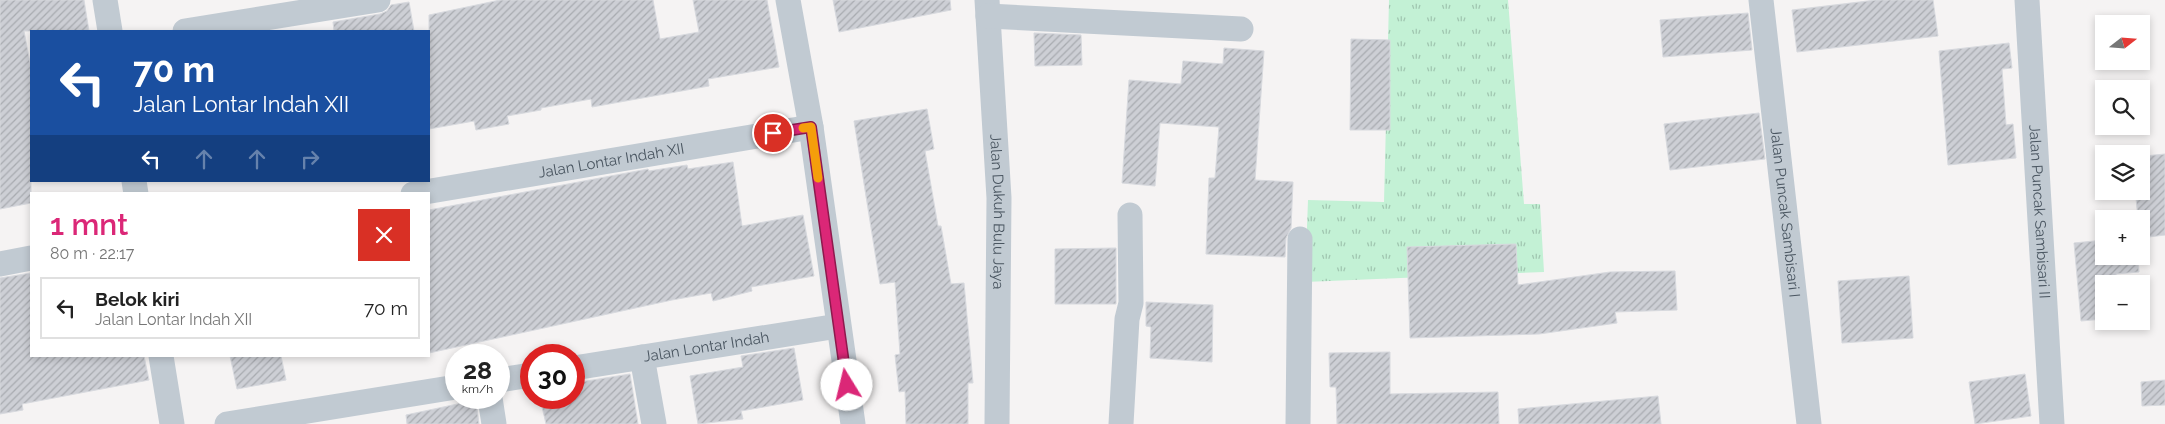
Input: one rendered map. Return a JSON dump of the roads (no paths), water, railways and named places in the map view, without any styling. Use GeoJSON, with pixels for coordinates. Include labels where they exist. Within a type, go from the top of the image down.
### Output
{"type":"FeatureCollection","features":[{"type":"Feature","properties":{"kind":"street"},"geometry":{"type":"LineString","coordinates":[[105,0],[110,30]]}},
{"type":"Feature","properties":{"kind":"street"},"geometry":{"type":"LineString","coordinates":[[192,30],[378,0]]}},
{"type":"Feature","properties":{"kind":"street"},"geometry":{"type":"LineString","coordinates":[[788,0],[811,127],[853,424]]}},
{"type":"Feature","properties":{"kind":"street","name":"Jalan Puncak Sambisari I"},"geometry":{"type":"LineString","coordinates":[[1761,0],[1809,424]]}},
{"type":"Feature","properties":{"kind":"street","name":"Jalan Puncak Sambisari II"},"geometry":{"type":"LineString","coordinates":[[2027,0],[2052,424]]}},
{"type":"Feature","properties":{"kind":"street"},"geometry":{"type":"LineString","coordinates":[[988,8],[1241,28]]}},
{"type":"Feature","properties":{"kind":"street","name":"Jalan Dukuh Bulu Jaya"},"geometry":{"type":"LineString","coordinates":[[988,8],[999,198],[997,424]]}},
{"type":"Feature","properties":{"kind":"street","name":"Jalan Lontar Indah XII"},"geometry":{"type":"LineString","coordinates":[[425,192],[811,127]]}},
{"type":"Feature","properties":{"kind":"street"},"geometry":{"type":"LineString","coordinates":[[1121,424],[1127,319],[1132,303],[1130,215]]}},
{"type":"Feature","properties":{"kind":"street"},"geometry":{"type":"LineString","coordinates":[[1298,424],[1300,239]]}},
{"type":"Feature","properties":{"kind":"street"},"geometry":{"type":"LineString","coordinates":[[0,264],[30,258]]}},
{"type":"Feature","properties":{"kind":"street","name":"Jalan Lontar Indah"},"geometry":{"type":"LineString","coordinates":[[585,366],[838,326]]}},
{"type":"Feature","properties":{"kind":"street"},"geometry":{"type":"LineString","coordinates":[[161,357],[172,424]]}},
{"type":"Feature","properties":{"kind":"street"},"geometry":{"type":"LineString","coordinates":[[642,357],[654,424]]}},
{"type":"Feature","properties":{"kind":"street"},"geometry":{"type":"LineString","coordinates":[[227,424],[338,415],[445,390]]}},
{"type":"Feature","properties":{"kind":"street"},"geometry":{"type":"LineString","coordinates":[[492,409],[494,424]]}}]}
